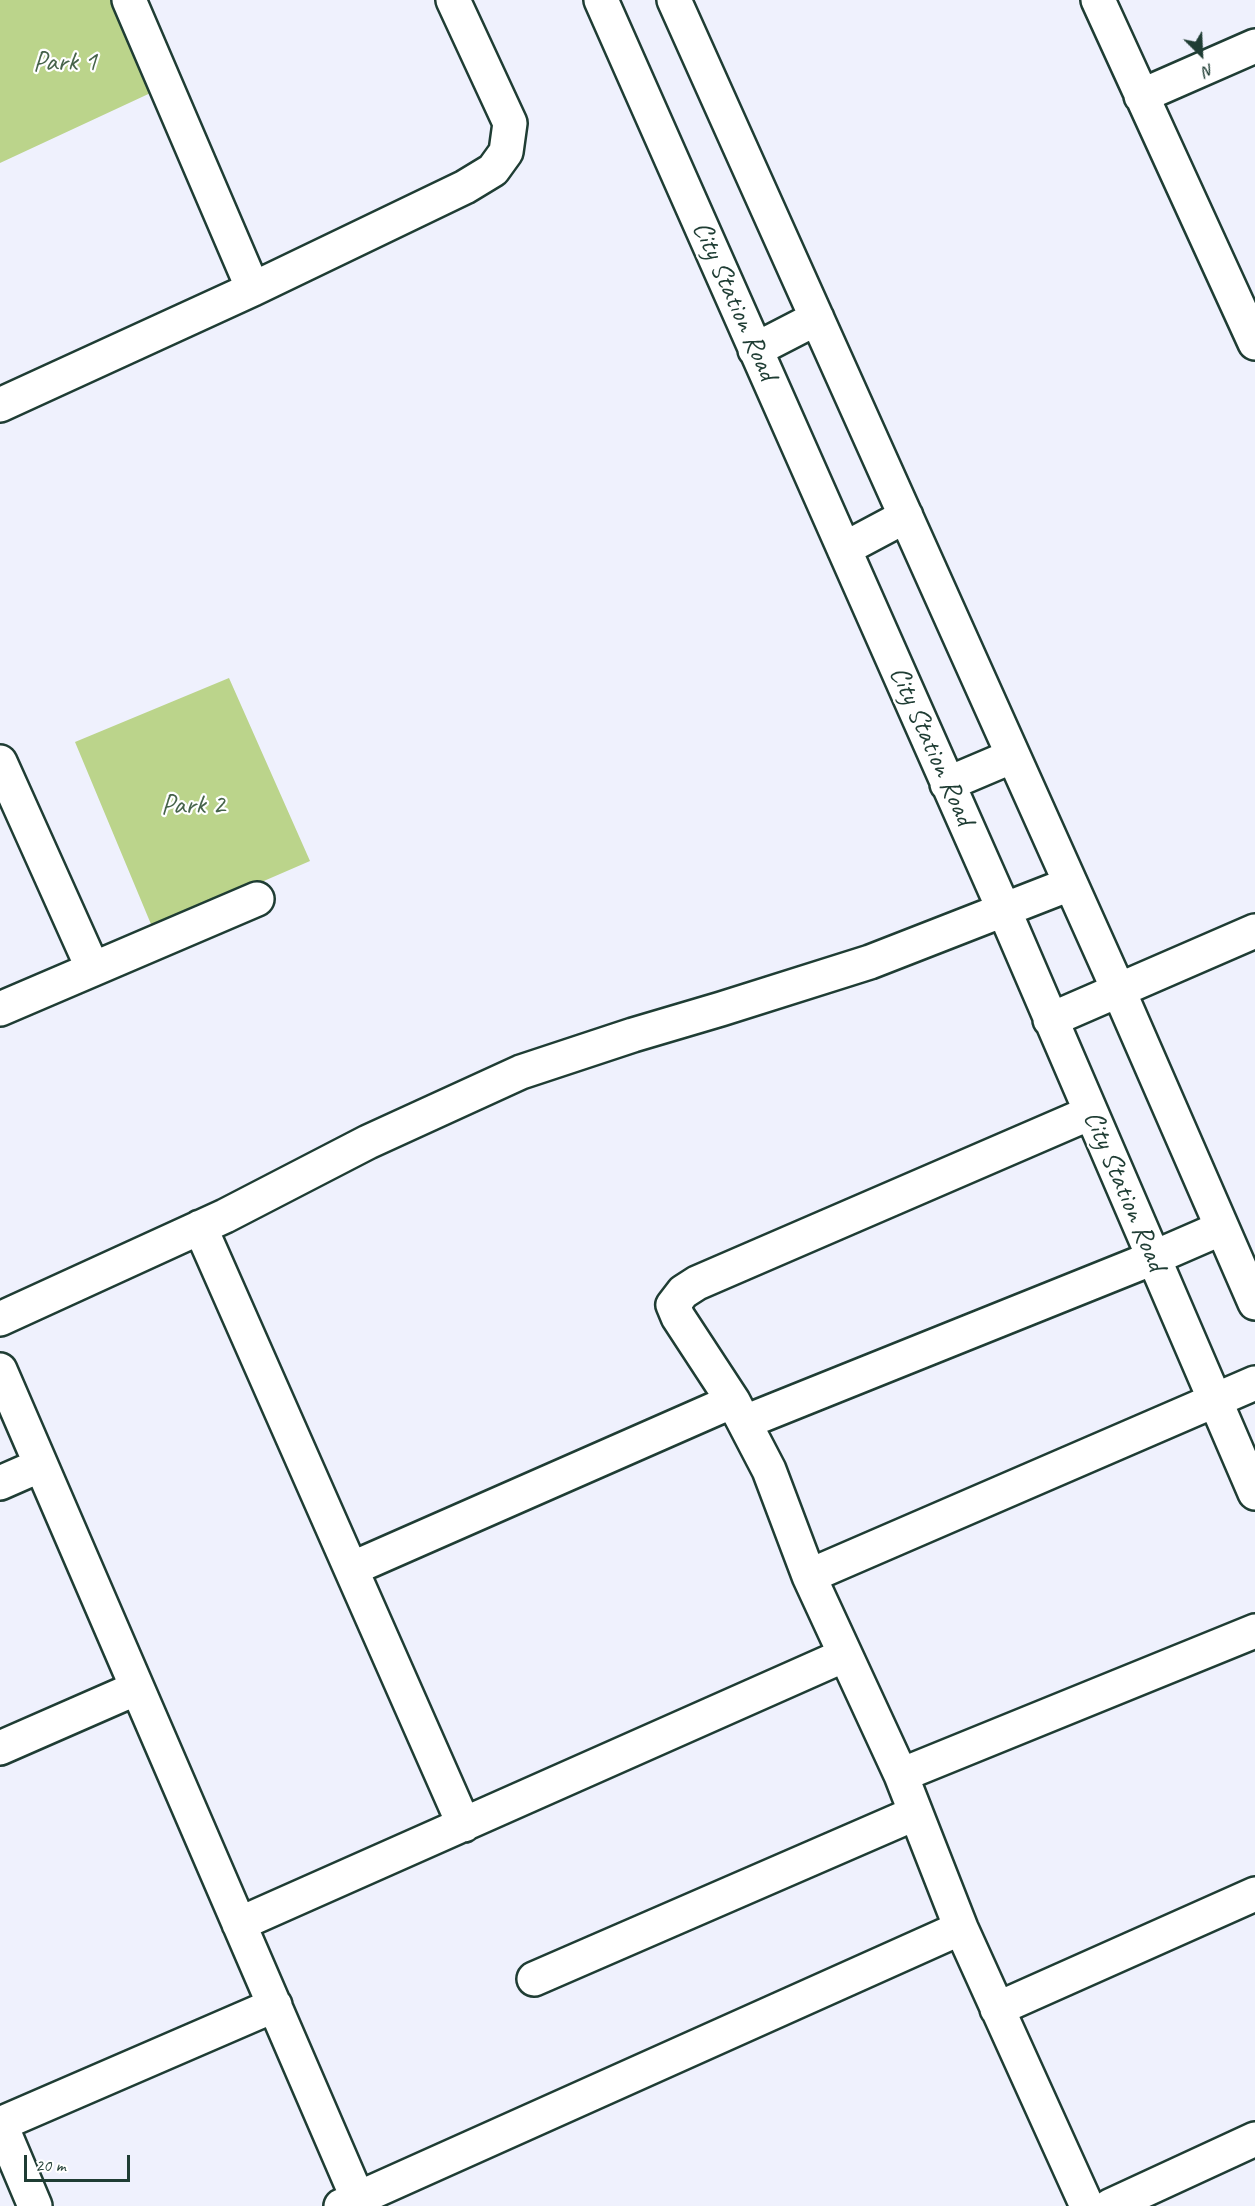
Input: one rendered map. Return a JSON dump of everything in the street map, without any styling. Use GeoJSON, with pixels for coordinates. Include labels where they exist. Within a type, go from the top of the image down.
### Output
{"type":"FeatureCollection","features":[{"type":"Feature","properties":{"kind":"street"},"geometry":{"type":"LineString","coordinates":[[129,0],[253,289]]}},
{"type":"Feature","properties":{"kind":"street"},"geometry":{"type":"LineString","coordinates":[[0,405],[253,289],[465,187],[493,170],[506,152],[510,123],[453,0]]}},
{"type":"Feature","properties":{"kind":"street","name":"City Station Road"},"geometry":{"type":"LineString","coordinates":[[601,0],[1004,910],[1255,1493]]}},
{"type":"Feature","properties":{"kind":"street"},"geometry":{"type":"LineString","coordinates":[[674,0],[1118,990],[1255,1303]]}},
{"type":"Feature","properties":{"kind":"street"},"geometry":{"type":"LineString","coordinates":[[1098,0],[1255,343]]}},
{"type":"Feature","properties":{"kind":"street"},"geometry":{"type":"LineString","coordinates":[[1141,96],[1255,46]]}},
{"type":"Feature","properties":{"kind":"street"},"geometry":{"type":"LineString","coordinates":[[755,350],[817,318]]}},
{"type":"Feature","properties":{"kind":"street"},"geometry":{"type":"LineString","coordinates":[[844,549],[906,516]]}},
{"type":"Feature","properties":{"kind":"street"},"geometry":{"type":"LineString","coordinates":[[947,784],[1013,756]]}},
{"type":"Feature","properties":{"kind":"street"},"geometry":{"type":"LineString","coordinates":[[0,762],[93,969]]}},
{"type":"Feature","properties":{"kind":"street"},"geometry":{"type":"LineString","coordinates":[[0,1319],[200,1227],[368,1142],[521,1072],[870,962],[1070,884]]}},
{"type":"Feature","properties":{"kind":"street"},"geometry":{"type":"LineString","coordinates":[[0,1009],[257,899]]}},
{"type":"Feature","properties":{"kind":"street"},"geometry":{"type":"LineString","coordinates":[[1050,1020],[1255,930]]}},
{"type":"Feature","properties":{"kind":"street"},"geometry":{"type":"LineString","coordinates":[[1087,2206],[961,1928],[901,1775],[809,1576],[769,1470],[739,1411],[678,1317],[673,1305],[683,1292],[697,1283],[1090,1113]]}},
{"type":"Feature","properties":{"kind":"street"},"geometry":{"type":"LineString","coordinates":[[200,1227],[464,1825]]}},
{"type":"Feature","properties":{"kind":"street"},"geometry":{"type":"LineString","coordinates":[[351,1569],[739,1411],[1153,1258],[1222,1228]]}},
{"type":"Feature","properties":{"kind":"street"},"geometry":{"type":"LineString","coordinates":[[0,1370],[274,2005],[350,2202],[961,1928]]}},
{"type":"Feature","properties":{"kind":"street"},"geometry":{"type":"LineString","coordinates":[[809,1576],[1255,1383]]}},
{"type":"Feature","properties":{"kind":"street"},"geometry":{"type":"LineString","coordinates":[[0,1483],[41,1466]]}},
{"type":"Feature","properties":{"kind":"street"},"geometry":{"type":"LineString","coordinates":[[901,1775],[1255,1631]]}},
{"type":"Feature","properties":{"kind":"street"},"geometry":{"type":"LineString","coordinates":[[239,1924],[844,1655]]}},
{"type":"Feature","properties":{"kind":"street"},"geometry":{"type":"LineString","coordinates":[[0,1748],[137,1688]]}},
{"type":"Feature","properties":{"kind":"street"},"geometry":{"type":"LineString","coordinates":[[534,1978],[916,1813]]}},
{"type":"Feature","properties":{"kind":"street"},"geometry":{"type":"LineString","coordinates":[[997,2009],[1255,1894]]}},
{"type":"Feature","properties":{"kind":"street"},"geometry":{"type":"LineString","coordinates":[[36,2206],[0,2123],[274,2005]]}},
{"type":"Feature","properties":{"kind":"street"},"geometry":{"type":"LineString","coordinates":[[1110,2206],[1255,2139]]}},
{"type":"Feature","properties":{"kind":"green space","name":"Park 1"},"geometry":{"type":"Polygon","coordinates":[[[0,0],[118,0],[157,90],[0,163],[0,0]]]}},
{"type":"Feature","properties":{"kind":"green space","name":"Park 2"},"geometry":{"type":"Polygon","coordinates":[[[229,678],[310,861],[153,929],[75,742],[229,678]]]}}]}
